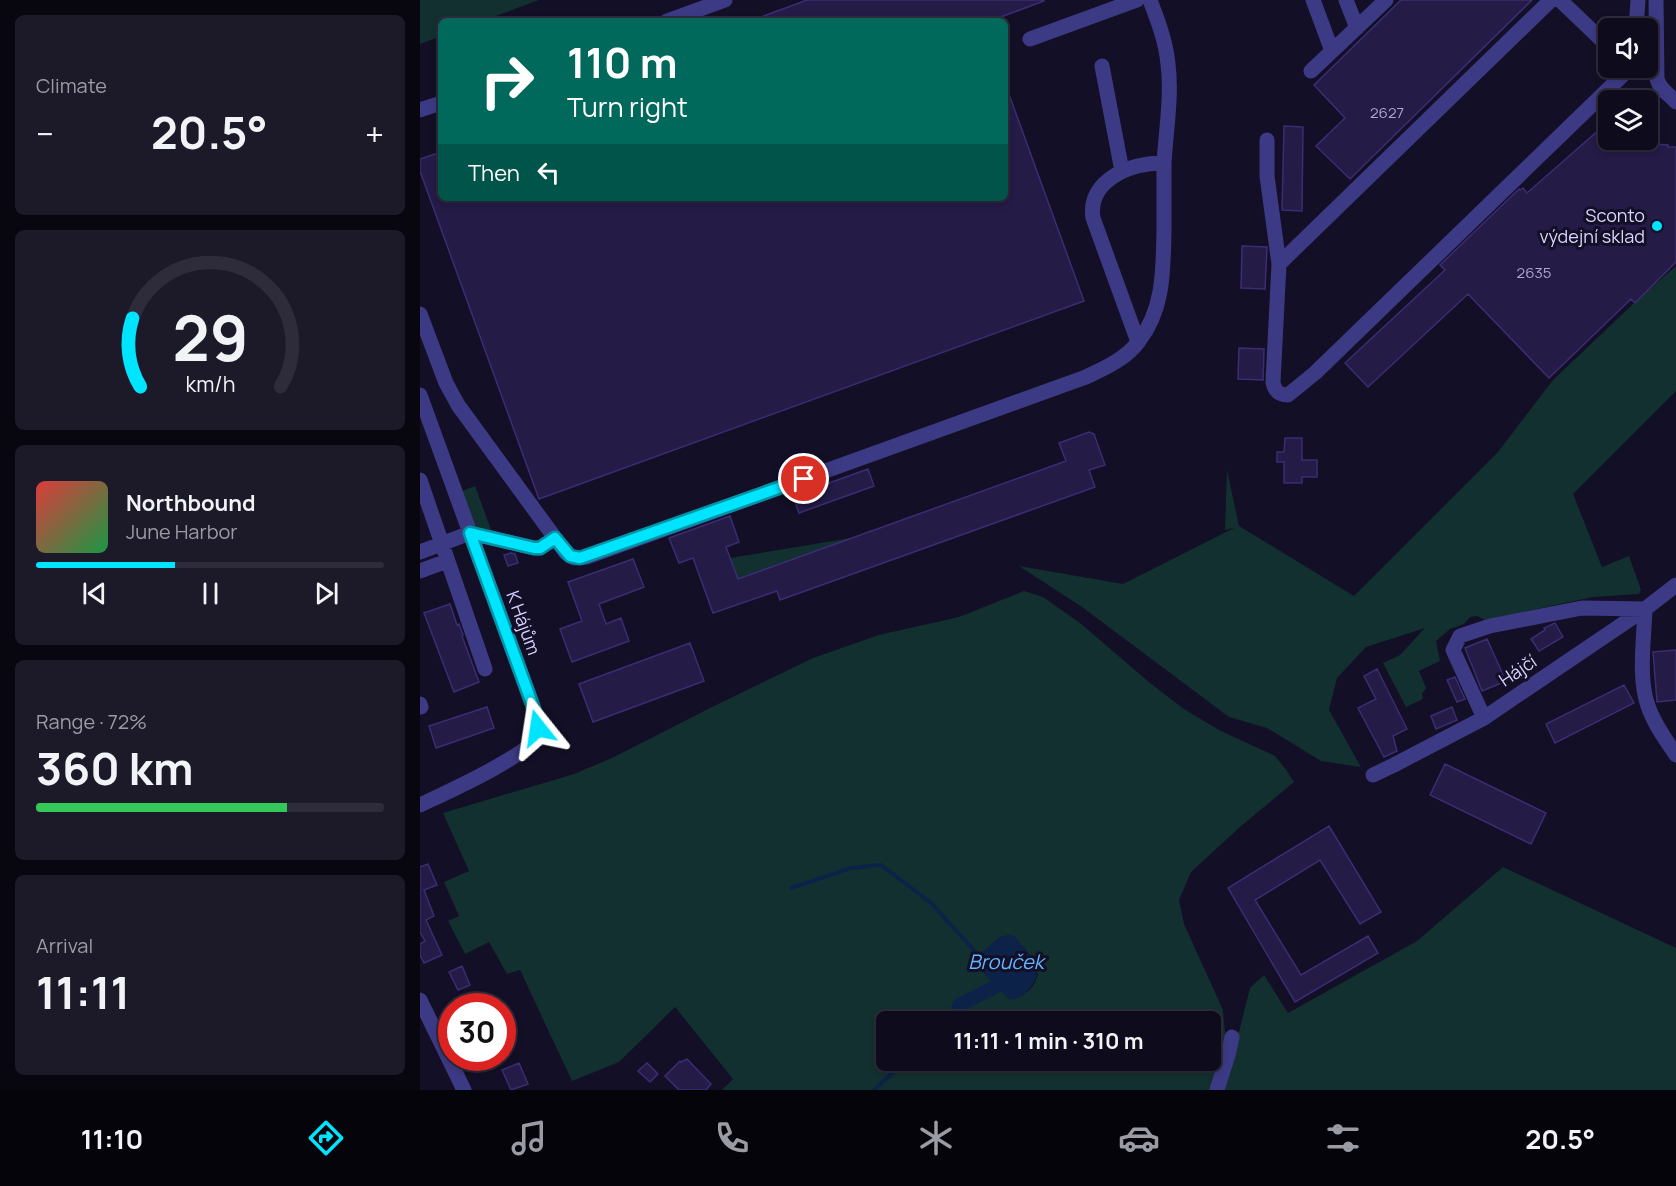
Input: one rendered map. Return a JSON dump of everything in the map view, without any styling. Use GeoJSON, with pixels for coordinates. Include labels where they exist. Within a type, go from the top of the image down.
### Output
{"type":"FeatureCollection","features":[{"type":"Feature","properties":{"kind":"street"},"geometry":{"type":"LineString","coordinates":[[675,18],[725,0]]}},
{"type":"Feature","properties":{"kind":"street"},"geometry":{"type":"LineString","coordinates":[[1030,39],[1137,0]]}},
{"type":"Feature","properties":{"kind":"street"},"geometry":{"type":"LineString","coordinates":[[420,314],[451,394],[555,538],[574,558],[587,557],[1086,377],[1124,356],[1138,342],[1155,311],[1162,284],[1164,163],[1169,97],[1168,63],[1161,31],[1150,0]]}},
{"type":"Feature","properties":{"kind":"street"},"geometry":{"type":"LineString","coordinates":[[1314,0],[1332,51]]}},
{"type":"Feature","properties":{"kind":"street"},"geometry":{"type":"LineString","coordinates":[[1346,0],[1357,28]]}},
{"type":"Feature","properties":{"kind":"street"},"geometry":{"type":"LineString","coordinates":[[1311,71],[1386,0]]}},
{"type":"Feature","properties":{"kind":"street"},"geometry":{"type":"LineString","coordinates":[[1279,264],[1551,0]]}},
{"type":"Feature","properties":{"kind":"street"},"geometry":{"type":"LineString","coordinates":[[1560,0],[1598,36]]}},
{"type":"Feature","properties":{"kind":"street"},"geometry":{"type":"LineString","coordinates":[[1637,18],[1638,0]]}},
{"type":"Feature","properties":{"kind":"street"},"geometry":{"type":"LineString","coordinates":[[1654,18],[1656,0]]}},
{"type":"Feature","properties":{"kind":"street"},"geometry":{"type":"LineString","coordinates":[[1102,66],[1122,171]]}},
{"type":"Feature","properties":{"kind":"street"},"geometry":{"type":"LineString","coordinates":[[1267,140],[1268,187],[1279,264],[1273,374],[1275,389],[1278,393],[1288,395],[1315,373],[1620,78]]}},
{"type":"Feature","properties":{"kind":"street"},"geometry":{"type":"LineString","coordinates":[[1657,78],[1659,85],[1676,102]]}},
{"type":"Feature","properties":{"kind":"street"},"geometry":{"type":"LineString","coordinates":[[420,110],[438,104]]}},
{"type":"Feature","properties":{"kind":"street"},"geometry":{"type":"LineString","coordinates":[[1138,342],[1091,207],[1094,197],[1102,186],[1122,171],[1146,163],[1164,163]]}},
{"type":"Feature","properties":{"kind":"street","name":"K Hájům"},"geometry":{"type":"LineString","coordinates":[[420,395],[534,709],[538,728],[537,736],[528,747],[479,777],[420,805]]}},
{"type":"Feature","properties":{"kind":"street"},"geometry":{"type":"LineString","coordinates":[[420,480],[485,669]]}},
{"type":"Feature","properties":{"kind":"street"},"geometry":{"type":"LineString","coordinates":[[420,552],[470,533],[534,548],[540,548],[555,538]]}},
{"type":"Feature","properties":{"kind":"street"},"geometry":{"type":"LineString","coordinates":[[420,571],[447,561]]}},
{"type":"Feature","properties":{"kind":"street","name":"Hájčí"},"geometry":{"type":"LineString","coordinates":[[1373,775],[1484,718],[1645,609],[1676,585]]}},
{"type":"Feature","properties":{"kind":"street"},"geometry":{"type":"LineString","coordinates":[[1484,718],[1453,650],[1460,636],[1490,626],[1582,608],[1645,609],[1642,670],[1647,705],[1676,755]]}},
{"type":"Feature","properties":{"kind":"street"},"geometry":{"type":"LineString","coordinates":[[420,1000],[464,1090]]}},
{"type":"Feature","properties":{"kind":"street"},"geometry":{"type":"LineString","coordinates":[[1217,1090],[1232,1037]]}},
{"type":"Feature","properties":{"kind":"green space"},"geometry":{"type":"Polygon","coordinates":[[[420,0],[539,0],[490,18],[438,18],[438,37],[420,44],[420,0]]]}},
{"type":"Feature","properties":{"kind":"green space"},"geometry":{"type":"Polygon","coordinates":[[[1676,266],[1676,391],[1573,494],[1602,567],[1629,556],[1641,590],[1639,594],[1593,597],[1485,620],[1477,616],[1470,617],[1464,624],[1450,629],[1436,641],[1440,661],[1419,671],[1426,688],[1422,694],[1423,699],[1406,707],[1383,663],[1400,655],[1425,628],[1366,647],[1337,678],[1329,710],[1361,767],[1321,761],[1267,728],[1229,717],[1082,607],[1019,566],[1123,584],[1234,528],[1225,530],[1227,470],[1239,526],[1354,596],[1498,452],[1553,380],[1676,266]]]}},
{"type":"Feature","properties":{"kind":"green space"},"geometry":{"type":"Polygon","coordinates":[[[475,486],[492,532],[478,535],[462,491],[475,486]]]}},
{"type":"Feature","properties":{"kind":"green space"},"geometry":{"type":"Polygon","coordinates":[[[851,538],[737,579],[730,558],[851,538]]]}},
{"type":"Feature","properties":{"kind":"green space"},"geometry":{"type":"Polygon","coordinates":[[[1024,591],[1043,597],[1080,623],[1184,709],[1219,730],[1275,756],[1294,782],[1191,872],[1179,900],[1184,924],[1223,1010],[1225,1049],[1239,1032],[1250,988],[1264,975],[1288,1013],[1417,941],[1503,867],[1676,948],[1676,1090],[722,1090],[733,1079],[675,1007],[619,1062],[572,1081],[520,970],[507,974],[489,942],[465,954],[448,921],[459,916],[444,882],[469,871],[443,813],[574,774],[612,758],[813,658],[879,635],[959,617],[1024,591]],[[976,962],[1010,999],[1028,991],[1038,973],[976,962]]]}},
{"type":"Feature","properties":{"kind":"water","name":"Brouček"},"geometry":{"type":"Polygon","coordinates":[[[1014,936],[1030,954],[1037,973],[1035,980],[1025,993],[1010,1000],[980,968],[976,957],[1000,937],[1014,936]]]}},
{"type":"Feature","properties":{"kind":"building"},"geometry":{"type":"Polygon","coordinates":[[[807,0],[1044,0],[998,18],[758,18],[807,0]]]}},
{"type":"Feature","properties":{"kind":"building"},"geometry":{"type":"Polygon","coordinates":[[[1401,0],[1532,0],[1350,179],[1316,146],[1345,118],[1314,85],[1401,0]]]}},
{"type":"Feature","properties":{"kind":"building"},"geometry":{"type":"Polygon","coordinates":[[[1008,92],[1084,301],[539,499],[420,171],[420,159],[438,153],[438,201],[1008,201],[1008,92]]]}},
{"type":"Feature","properties":{"kind":"building"},"geometry":{"type":"Polygon","coordinates":[[[1284,126],[1303,127],[1302,211],[1282,210],[1284,126]]]}},
{"type":"Feature","properties":{"kind":"building"},"geometry":{"type":"Polygon","coordinates":[[[1598,131],[1598,150],[1658,150],[1658,144],[1676,147],[1676,262],[1635,303],[1631,299],[1549,378],[1468,294],[1368,387],[1345,363],[1445,270],[1440,265],[1519,189],[1523,188],[1527,193],[1598,131]]]}},
{"type":"Feature","properties":{"kind":"building"},"geometry":{"type":"Polygon","coordinates":[[[1242,246],[1267,247],[1265,289],[1241,288],[1242,246]]]}},
{"type":"Feature","properties":{"kind":"building"},"geometry":{"type":"Polygon","coordinates":[[[1239,348],[1264,349],[1263,380],[1238,379],[1239,348]]]}},
{"type":"Feature","properties":{"kind":"building"},"geometry":{"type":"Polygon","coordinates":[[[1089,432],[1094,434],[1105,465],[1089,470],[1095,487],[780,600],[777,591],[713,613],[693,558],[679,563],[669,538],[730,516],[739,542],[726,547],[738,579],[1066,461],[1059,443],[1089,432]]]}},
{"type":"Feature","properties":{"kind":"building"},"geometry":{"type":"Polygon","coordinates":[[[1285,438],[1302,438],[1302,460],[1317,460],[1317,477],[1302,477],[1302,483],[1284,483],[1284,462],[1277,462],[1277,452],[1284,452],[1285,438]]]}},
{"type":"Feature","properties":{"kind":"building"},"geometry":{"type":"Polygon","coordinates":[[[868,469],[874,486],[799,513],[793,496],[868,469]]]}},
{"type":"Feature","properties":{"kind":"building"},"geometry":{"type":"Polygon","coordinates":[[[515,554],[518,563],[508,566],[504,555],[515,554]]]}},
{"type":"Feature","properties":{"kind":"building"},"geometry":{"type":"Polygon","coordinates":[[[633,559],[644,587],[599,604],[606,624],[621,618],[629,641],[572,662],[560,629],[582,621],[568,582],[633,559]]]}},
{"type":"Feature","properties":{"kind":"building"},"geometry":{"type":"Polygon","coordinates":[[[450,604],[479,682],[454,692],[424,613],[450,604]]]}},
{"type":"Feature","properties":{"kind":"building"},"geometry":{"type":"Polygon","coordinates":[[[1555,623],[1563,637],[1539,651],[1531,639],[1545,630],[1544,628],[1555,623]]]}},
{"type":"Feature","properties":{"kind":"building"},"geometry":{"type":"Polygon","coordinates":[[[1487,639],[1506,681],[1482,691],[1465,648],[1487,639]]]}},
{"type":"Feature","properties":{"kind":"building"},"geometry":{"type":"Polygon","coordinates":[[[690,643],[704,681],[593,722],[579,684],[690,643]]]}},
{"type":"Feature","properties":{"kind":"building"},"geometry":{"type":"Polygon","coordinates":[[[1676,650],[1676,700],[1657,702],[1653,652],[1676,650]]]}},
{"type":"Feature","properties":{"kind":"building"},"geometry":{"type":"Polygon","coordinates":[[[1377,669],[1407,729],[1393,736],[1397,751],[1384,757],[1358,708],[1376,699],[1364,676],[1377,669]]]}},
{"type":"Feature","properties":{"kind":"building"},"geometry":{"type":"Polygon","coordinates":[[[1455,677],[1465,699],[1457,702],[1447,680],[1455,677]]]}},
{"type":"Feature","properties":{"kind":"building"},"geometry":{"type":"Polygon","coordinates":[[[1624,685],[1634,703],[1555,743],[1546,724],[1624,685]]]}},
{"type":"Feature","properties":{"kind":"building"},"geometry":{"type":"Polygon","coordinates":[[[487,707],[494,728],[436,748],[429,726],[487,707]]]}},
{"type":"Feature","properties":{"kind":"building"},"geometry":{"type":"Polygon","coordinates":[[[1452,707],[1457,720],[1436,729],[1431,716],[1452,707]]]}},
{"type":"Feature","properties":{"kind":"building"},"geometry":{"type":"Polygon","coordinates":[[[1445,764],[1546,813],[1531,844],[1430,795],[1445,764]]]}},
{"type":"Feature","properties":{"kind":"building"},"geometry":{"type":"Polygon","coordinates":[[[1329,826],[1381,912],[1360,924],[1320,860],[1255,900],[1301,975],[1368,936],[1378,953],[1295,1002],[1228,888],[1329,826]]]}},
{"type":"Feature","properties":{"kind":"building"},"geometry":{"type":"Polygon","coordinates":[[[428,864],[437,885],[424,890],[434,916],[426,920],[442,955],[424,963],[420,955],[420,944],[425,941],[420,932],[420,867],[428,864]]]}},
{"type":"Feature","properties":{"kind":"building"},"geometry":{"type":"Polygon","coordinates":[[[462,966],[470,985],[458,990],[449,972],[462,966]]]}},
{"type":"Feature","properties":{"kind":"building"},"geometry":{"type":"Polygon","coordinates":[[[687,1059],[711,1084],[706,1090],[679,1090],[665,1076],[680,1061],[687,1059]]]}},
{"type":"Feature","properties":{"kind":"building"},"geometry":{"type":"Polygon","coordinates":[[[519,1063],[528,1084],[511,1090],[502,1071],[516,1071],[516,1064],[519,1063]]]}},
{"type":"Feature","properties":{"kind":"building"},"geometry":{"type":"Polygon","coordinates":[[[647,1063],[658,1074],[650,1082],[638,1071],[647,1063]]]}},
{"type":"Feature","properties":{"kind":"waterway"},"geometry":{"type":"LineString","coordinates":[[791,888],[851,868],[881,865],[931,903],[981,958]]}},
{"type":"Feature","properties":{"kind":"waterway"},"geometry":{"type":"LineString","coordinates":[[958,1011],[959,1005],[997,986]]}},
{"type":"Feature","properties":{"kind":"waterway"},"geometry":{"type":"LineString","coordinates":[[874,1090],[895,1071]]}},
{"type":"Feature","properties":{"kind":"place","name":"Sconto výdejní sklad"},"geometry":{"type":"Point","coordinates":[1657,226]}},
{"type":"Feature","properties":{"kind":"route"},"geometry":{"type":"LineString","coordinates":[[538,728],[534,709],[470,533],[534,548],[540,548],[555,538],[570,556],[587,557],[804,479]]}}]}
